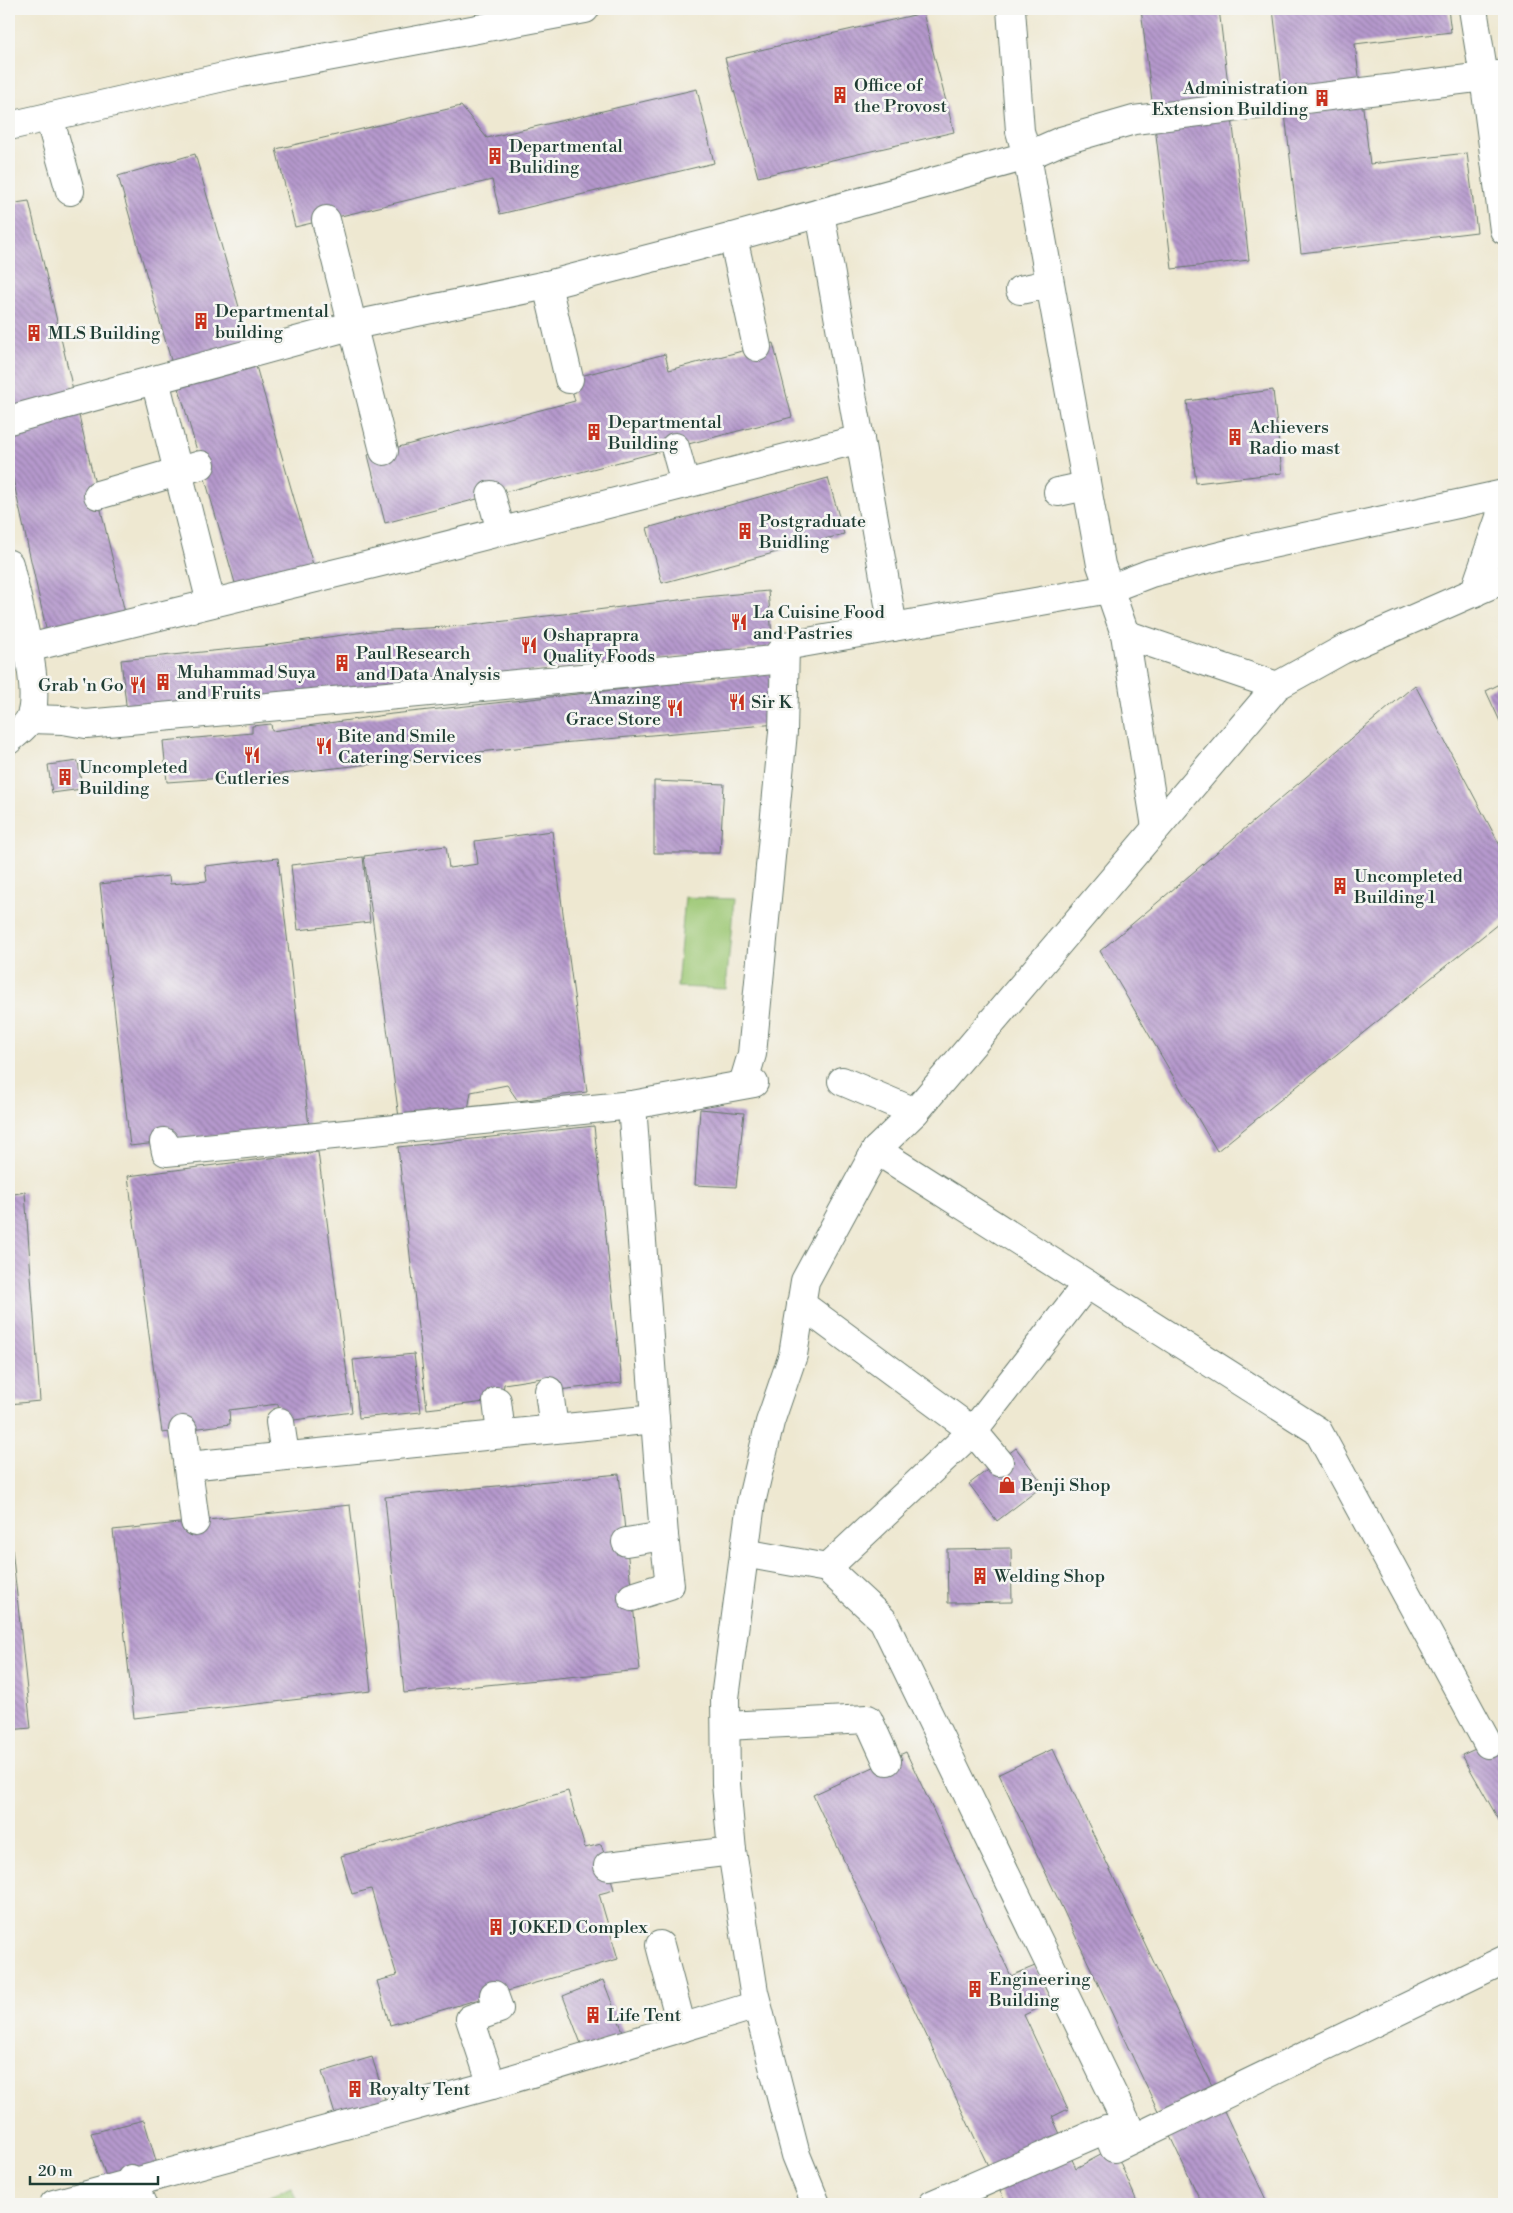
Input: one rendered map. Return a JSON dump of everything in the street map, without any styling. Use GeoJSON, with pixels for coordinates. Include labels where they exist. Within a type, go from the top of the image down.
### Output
{"type":"FeatureCollection","features":[{"type":"Feature","properties":{"kind":"street"},"geometry":{"type":"LineString","coordinates":[[9,126],[241,73],[585,9]]}},
{"type":"Feature","properties":{"kind":"street"},"geometry":{"type":"LineString","coordinates":[[1012,9],[1020,131],[1027,156],[1101,565],[1125,634],[1156,827]]}},
{"type":"Feature","properties":{"kind":"street"},"geometry":{"type":"LineString","coordinates":[[1473,9],[1494,76],[1504,230]]}},
{"type":"Feature","properties":{"kind":"street"},"geometry":{"type":"LineString","coordinates":[[9,420],[119,382],[155,380],[354,326],[547,285],[733,237],[1027,156],[1061,141],[1134,120],[1494,76]]}},
{"type":"Feature","properties":{"kind":"street"},"geometry":{"type":"LineString","coordinates":[[49,117],[70,191]]}},
{"type":"Feature","properties":{"kind":"street"},"geometry":{"type":"LineString","coordinates":[[820,213],[893,627]]}},
{"type":"Feature","properties":{"kind":"street"},"geometry":{"type":"LineString","coordinates":[[326,220],[384,451]]}},
{"type":"Feature","properties":{"kind":"street"},"geometry":{"type":"LineString","coordinates":[[733,237],[757,347]]}},
{"type":"Feature","properties":{"kind":"street"},"geometry":{"type":"LineString","coordinates":[[1020,290],[1049,284]]}},
{"type":"Feature","properties":{"kind":"street"},"geometry":{"type":"LineString","coordinates":[[547,285],[569,379]]}},
{"type":"Feature","properties":{"kind":"street"},"geometry":{"type":"LineString","coordinates":[[155,380],[189,468],[211,603]]}},
{"type":"Feature","properties":{"kind":"street"},"geometry":{"type":"LineString","coordinates":[[28,648],[501,531],[860,439]]}},
{"type":"Feature","properties":{"kind":"street"},"geometry":{"type":"LineString","coordinates":[[675,447],[685,483]]}},
{"type":"Feature","properties":{"kind":"street"},"geometry":{"type":"LineString","coordinates":[[98,495],[189,468]]}},
{"type":"Feature","properties":{"kind":"street"},"geometry":{"type":"LineString","coordinates":[[1058,492],[1086,486]]}},
{"type":"Feature","properties":{"kind":"street"},"geometry":{"type":"LineString","coordinates":[[30,720],[63,720],[86,724],[774,660],[785,646],[1109,589],[1151,573],[1244,550],[1503,494],[1500,517],[1474,593]]}},
{"type":"Feature","properties":{"kind":"street"},"geometry":{"type":"LineString","coordinates":[[491,495],[501,531]]}},
{"type":"Feature","properties":{"kind":"street"},"geometry":{"type":"LineString","coordinates":[[9,564],[28,648],[34,700],[30,720],[9,740]]}},
{"type":"Feature","properties":{"kind":"street"},"geometry":{"type":"LineString","coordinates":[[816,2204],[796,2155],[757,2005],[732,1851],[726,1784],[725,1698],[751,1503],[770,1422],[793,1355],[805,1281],[876,1150],[915,1112],[1277,686],[1342,650],[1504,579]]}},
{"type":"Feature","properties":{"kind":"street"},"geometry":{"type":"LineString","coordinates":[[1125,634],[1277,686]]}},
{"type":"Feature","properties":{"kind":"street"},"geometry":{"type":"LineString","coordinates":[[164,1142],[166,1152],[273,1136],[438,1122],[556,1104],[632,1105],[749,1084],[783,732],[785,646]]}},
{"type":"Feature","properties":{"kind":"street"},"geometry":{"type":"LineString","coordinates":[[842,1081],[915,1112]]}},
{"type":"Feature","properties":{"kind":"street"},"geometry":{"type":"LineString","coordinates":[[632,1105],[664,1536],[670,1585],[632,1597]]}},
{"type":"Feature","properties":{"kind":"street"},"geometry":{"type":"LineString","coordinates":[[876,1150],[1318,1431],[1488,1744]]}},
{"type":"Feature","properties":{"kind":"street"},"geometry":{"type":"LineString","coordinates":[[828,1568],[972,1431],[1087,1284]]}},
{"type":"Feature","properties":{"kind":"street"},"geometry":{"type":"LineString","coordinates":[[801,1304],[972,1431],[998,1462]]}},
{"type":"Feature","properties":{"kind":"street"},"geometry":{"type":"LineString","coordinates":[[549,1391],[554,1429]]}},
{"type":"Feature","properties":{"kind":"street"},"geometry":{"type":"LineString","coordinates":[[497,1401],[501,1434]]}},
{"type":"Feature","properties":{"kind":"street"},"geometry":{"type":"LineString","coordinates":[[188,1466],[655,1419]]}},
{"type":"Feature","properties":{"kind":"street"},"geometry":{"type":"LineString","coordinates":[[280,1422],[285,1455]]}},
{"type":"Feature","properties":{"kind":"street"},"geometry":{"type":"LineString","coordinates":[[183,1430],[195,1522]]}},
{"type":"Feature","properties":{"kind":"street"},"geometry":{"type":"LineString","coordinates":[[626,1542],[664,1536]]}},
{"type":"Feature","properties":{"kind":"street"},"geometry":{"type":"LineString","coordinates":[[744,1553],[828,1568],[883,1620],[1134,2138]]}},
{"type":"Feature","properties":{"kind":"street"},"geometry":{"type":"LineString","coordinates":[[726,1726],[868,1719],[887,1761]]}},
{"type":"Feature","properties":{"kind":"street"},"geometry":{"type":"LineString","coordinates":[[608,1866],[732,1851]]}},
{"type":"Feature","properties":{"kind":"street"},"geometry":{"type":"LineString","coordinates":[[660,1944],[682,2028]]}},
{"type":"Feature","properties":{"kind":"street"},"geometry":{"type":"LineString","coordinates":[[933,2204],[1106,2129],[1114,2148],[1504,1960]]}},
{"type":"Feature","properties":{"kind":"street"},"geometry":{"type":"LineString","coordinates":[[492,2085],[470,2018],[499,2009],[494,1995]]}},
{"type":"Feature","properties":{"kind":"street"},"geometry":{"type":"LineString","coordinates":[[54,2204],[135,2188],[364,2117],[492,2085],[611,2044],[682,2028],[757,2005]]}},
{"type":"Feature","properties":{"kind":"green space"},"geometry":{"type":"Polygon","coordinates":[[[685,897],[734,899],[726,989],[677,987],[685,897]]]}},
{"type":"Feature","properties":{"kind":"green space"},"geometry":{"type":"Polygon","coordinates":[[[291,2188],[299,2204],[249,2204],[291,2188]]]}},
{"type":"Feature","properties":{"kind":"building"},"geometry":{"type":"Polygon","coordinates":[[[1141,9],[1219,9],[1249,260],[1172,269],[1141,9]]]}},
{"type":"Feature","properties":{"kind":"building","name":"Administration Extension Building"},"geometry":{"type":"Polygon","coordinates":[[[1273,9],[1448,9],[1451,32],[1355,44],[1370,164],[1467,153],[1477,232],[1301,253],[1273,9]]]}},
{"type":"Feature","properties":{"kind":"building","name":"Office of the Provost"},"geometry":{"type":"Polygon","coordinates":[[[923,13],[954,132],[758,177],[725,58],[923,13]]]}},
{"type":"Feature","properties":{"kind":"building","name":"Departmental Buliding"},"geometry":{"type":"Polygon","coordinates":[[[697,89],[714,163],[500,214],[492,180],[295,227],[276,149],[461,106],[487,138],[697,89]]]}},
{"type":"Feature","properties":{"kind":"building","name":"Departmental building"},"geometry":{"type":"Polygon","coordinates":[[[195,154],[314,568],[237,590],[118,176],[195,154]]]}},
{"type":"Feature","properties":{"kind":"building","name":"MLS Building"},"geometry":{"type":"Polygon","coordinates":[[[29,201],[126,617],[47,633],[9,461],[9,204],[29,201]]]}},
{"type":"Feature","properties":{"kind":"building","name":"Departmental Building"},"geometry":{"type":"Polygon","coordinates":[[[773,343],[792,417],[385,523],[368,455],[575,401],[569,379],[665,354],[669,370],[773,343]]]}},
{"type":"Feature","properties":{"kind":"building","name":"Achievers Radio mast"},"geometry":{"type":"Polygon","coordinates":[[[1273,390],[1282,473],[1196,483],[1187,401],[1273,390]]]}},
{"type":"Feature","properties":{"kind":"building","name":"Postgraduate Buidling"},"geometry":{"type":"Polygon","coordinates":[[[828,478],[844,534],[662,583],[647,528],[828,478]]]}},
{"type":"Feature","properties":{"kind":"building"},"geometry":{"type":"Polygon","coordinates":[[[768,591],[773,647],[127,713],[121,660],[263,646],[372,631],[464,626],[768,591]]]}},
{"type":"Feature","properties":{"kind":"building"},"geometry":{"type":"Polygon","coordinates":[[[9,650],[13,665],[9,666],[9,650]]]}},
{"type":"Feature","properties":{"kind":"building"},"geometry":{"type":"Polygon","coordinates":[[[773,673],[777,724],[561,743],[281,774],[167,782],[163,741],[252,733],[252,726],[271,724],[272,731],[392,714],[773,673]]]}},
{"type":"Feature","properties":{"kind":"building"},"geometry":{"type":"Polygon","coordinates":[[[1504,682],[1504,730],[1486,691],[1504,682]]]}},
{"type":"Feature","properties":{"kind":"building","name":"Uncompleted Building 1"},"geometry":{"type":"Polygon","coordinates":[[[1415,685],[1504,853],[1504,919],[1217,1151],[1100,951],[1415,685]]]}},
{"type":"Feature","properties":{"kind":"building","name":"Uncompleted Building"},"geometry":{"type":"Polygon","coordinates":[[[78,761],[82,789],[52,793],[48,765],[78,761]]]}},
{"type":"Feature","properties":{"kind":"building"},"geometry":{"type":"Polygon","coordinates":[[[654,781],[724,784],[720,853],[654,853],[654,781]]]}},
{"type":"Feature","properties":{"kind":"building"},"geometry":{"type":"Polygon","coordinates":[[[552,831],[587,1092],[518,1101],[507,1085],[471,1092],[467,1116],[400,1125],[364,856],[446,846],[449,868],[478,864],[475,841],[552,831]]]}},
{"type":"Feature","properties":{"kind":"building"},"geometry":{"type":"Polygon","coordinates":[[[363,857],[370,922],[298,930],[291,865],[363,857]]]}},
{"type":"Feature","properties":{"kind":"building"},"geometry":{"type":"Polygon","coordinates":[[[278,858],[309,1126],[130,1146],[100,884],[169,876],[170,884],[207,881],[205,866],[278,858]]]}},
{"type":"Feature","properties":{"kind":"building"},"geometry":{"type":"Polygon","coordinates":[[[700,1109],[744,1113],[736,1187],[695,1185],[700,1109]]]}},
{"type":"Feature","properties":{"kind":"building"},"geometry":{"type":"Polygon","coordinates":[[[594,1126],[622,1383],[549,1391],[542,1378],[504,1384],[502,1400],[427,1409],[398,1147],[594,1126]]]}},
{"type":"Feature","properties":{"kind":"building"},"geometry":{"type":"Polygon","coordinates":[[[318,1152],[352,1412],[280,1422],[278,1404],[229,1410],[230,1424],[162,1433],[128,1176],[318,1152]]]}},
{"type":"Feature","properties":{"kind":"building"},"geometry":{"type":"Polygon","coordinates":[[[25,1192],[40,1401],[9,1404],[9,1195],[25,1192]]]}},
{"type":"Feature","properties":{"kind":"building"},"geometry":{"type":"Polygon","coordinates":[[[414,1354],[421,1412],[359,1418],[353,1360],[414,1354]]]}},
{"type":"Feature","properties":{"kind":"building","name":"Benji Shop"},"geometry":{"type":"Polygon","coordinates":[[[1016,1448],[1044,1485],[997,1521],[969,1484],[1016,1448]]]}},
{"type":"Feature","properties":{"kind":"building"},"geometry":{"type":"Polygon","coordinates":[[[619,1474],[640,1670],[404,1693],[385,1497],[619,1474]]]}},
{"type":"Feature","properties":{"kind":"building"},"geometry":{"type":"Polygon","coordinates":[[[350,1505],[371,1691],[134,1718],[113,1530],[350,1505]]]}},
{"type":"Feature","properties":{"kind":"building"},"geometry":{"type":"Polygon","coordinates":[[[9,1520],[31,1728],[9,1730],[9,1520]]]}},
{"type":"Feature","properties":{"kind":"building","name":"Welding Shop"},"geometry":{"type":"Polygon","coordinates":[[[1011,1548],[1012,1602],[948,1603],[947,1549],[1011,1548]]]}},
{"type":"Feature","properties":{"kind":"building"},"geometry":{"type":"Polygon","coordinates":[[[1504,1736],[1504,1829],[1462,1755],[1504,1736]]]}},
{"type":"Feature","properties":{"kind":"building"},"geometry":{"type":"Polygon","coordinates":[[[1053,1749],[1268,2204],[1202,2204],[999,1774],[1053,1749]]]}},
{"type":"Feature","properties":{"kind":"building","name":"Engineering Building"},"geometry":{"type":"Polygon","coordinates":[[[906,1752],[1011,1976],[1035,1966],[1052,2002],[1024,2015],[1068,2109],[1052,2117],[1076,2168],[1114,2148],[1138,2204],[1006,2204],[813,1795],[906,1752]]]}},
{"type":"Feature","properties":{"kind":"building","name":"JOKED Complex"},"geometry":{"type":"Polygon","coordinates":[[[568,1791],[585,1848],[601,1844],[608,1866],[614,1890],[599,1894],[618,1959],[390,2025],[377,1981],[397,1976],[371,1889],[352,1894],[341,1856],[568,1791]]]}},
{"type":"Feature","properties":{"kind":"building","name":"Life Tent"},"geometry":{"type":"Polygon","coordinates":[[[603,1980],[624,2034],[583,2049],[563,1996],[603,1980]]]}},
{"type":"Feature","properties":{"kind":"building","name":"Royalty Tent"},"geometry":{"type":"Polygon","coordinates":[[[372,2057],[387,2106],[337,2121],[322,2072],[372,2057]]]}},
{"type":"Feature","properties":{"kind":"building"},"geometry":{"type":"Polygon","coordinates":[[[144,2120],[159,2171],[109,2185],[91,2133],[144,2120]]]}},
{"type":"Feature","properties":{"kind":"place","name":"Office of the Provost"},"geometry":{"type":"Point","coordinates":[840,95]}},
{"type":"Feature","properties":{"kind":"place","name":"Administration Extension Building"},"geometry":{"type":"Point","coordinates":[1322,98]}},
{"type":"Feature","properties":{"kind":"place","name":"Departmental Buliding"},"geometry":{"type":"Point","coordinates":[495,156]}},
{"type":"Feature","properties":{"kind":"place","name":"Departmental building"},"geometry":{"type":"Point","coordinates":[201,321]}},
{"type":"Feature","properties":{"kind":"place","name":"MLS Building"},"geometry":{"type":"Point","coordinates":[34,333]}},
{"type":"Feature","properties":{"kind":"place","name":"Departmental Building"},"geometry":{"type":"Point","coordinates":[594,432]}},
{"type":"Feature","properties":{"kind":"place","name":"Achievers Radio mast"},"geometry":{"type":"Point","coordinates":[1235,437]}},
{"type":"Feature","properties":{"kind":"place","name":"Postgraduate Buidling"},"geometry":{"type":"Point","coordinates":[745,531]}},
{"type":"Feature","properties":{"kind":"place","name":"La Cuisine Food and Pastries"},"geometry":{"type":"Point","coordinates":[739,622]}},
{"type":"Feature","properties":{"kind":"place","name":"Oshaprapra Quality Foods"},"geometry":{"type":"Point","coordinates":[529,645]}},
{"type":"Feature","properties":{"kind":"place","name":"Paul Research and Data Analysis"},"geometry":{"type":"Point","coordinates":[342,663]}},
{"type":"Feature","properties":{"kind":"place","name":"Muhammad Suya and Fruits"},"geometry":{"type":"Point","coordinates":[163,682]}},
{"type":"Feature","properties":{"kind":"place","name":"Grab 'n Go"},"geometry":{"type":"Point","coordinates":[138,685]}},
{"type":"Feature","properties":{"kind":"place","name":"Sir K"},"geometry":{"type":"Point","coordinates":[737,702]}},
{"type":"Feature","properties":{"kind":"place","name":"Amazing Grace Store"},"geometry":{"type":"Point","coordinates":[675,708]}},
{"type":"Feature","properties":{"kind":"place","name":"Bite and Smile Catering Services"},"geometry":{"type":"Point","coordinates":[324,746]}},
{"type":"Feature","properties":{"kind":"place","name":"Cutleries"},"geometry":{"type":"Point","coordinates":[252,755]}},
{"type":"Feature","properties":{"kind":"place","name":"Uncompleted Building"},"geometry":{"type":"Point","coordinates":[65,777]}},
{"type":"Feature","properties":{"kind":"place","name":"Uncompleted Building 1"},"geometry":{"type":"Point","coordinates":[1340,886]}},
{"type":"Feature","properties":{"kind":"place","name":"Benji Shop"},"geometry":{"type":"Point","coordinates":[1007,1485]}},
{"type":"Feature","properties":{"kind":"place","name":"Welding Shop"},"geometry":{"type":"Point","coordinates":[980,1576]}},
{"type":"Feature","properties":{"kind":"place","name":"JOKED Complex"},"geometry":{"type":"Point","coordinates":[496,1927]}},
{"type":"Feature","properties":{"kind":"place","name":"Engineering Building"},"geometry":{"type":"Point","coordinates":[975,1989]}},
{"type":"Feature","properties":{"kind":"place","name":"Life Tent"},"geometry":{"type":"Point","coordinates":[593,2015]}},
{"type":"Feature","properties":{"kind":"place","name":"Royalty Tent"},"geometry":{"type":"Point","coordinates":[355,2089]}}]}
